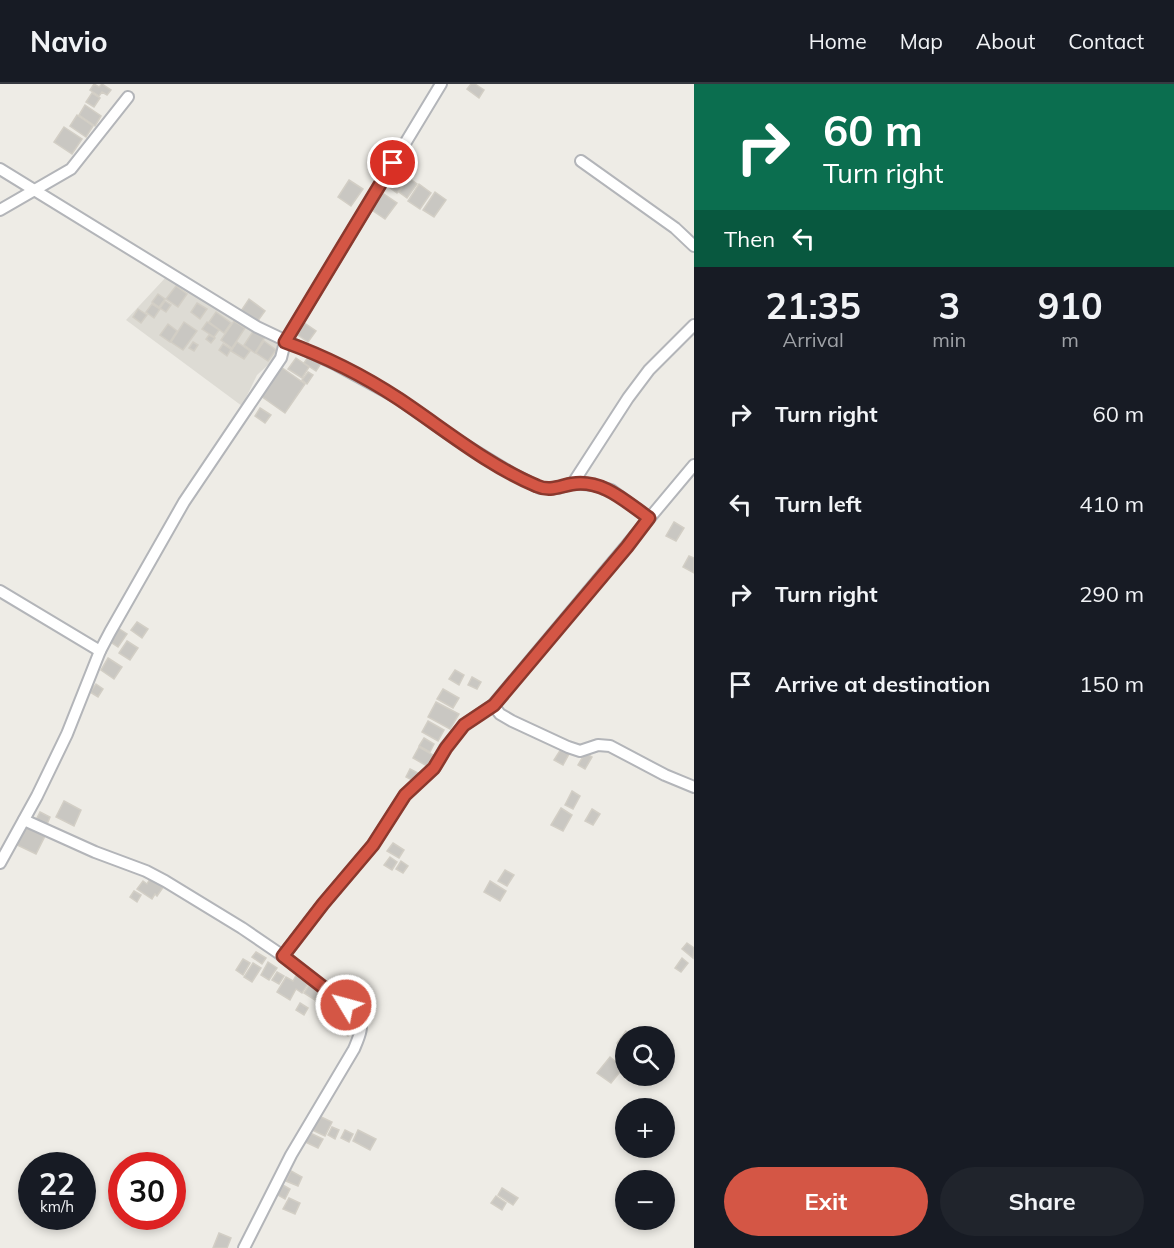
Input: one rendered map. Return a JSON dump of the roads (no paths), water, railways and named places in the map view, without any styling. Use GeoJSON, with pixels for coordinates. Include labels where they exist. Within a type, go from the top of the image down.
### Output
{"type":"FeatureCollection","features":[{"type":"Feature","properties":{"kind":"street"},"geometry":{"type":"LineString","coordinates":[[0,863],[67,734],[100,651],[184,502],[281,358],[285,342],[441,84]]}},
{"type":"Feature","properties":{"kind":"street"},"geometry":{"type":"LineString","coordinates":[[0,210],[71,169],[128,97]]}},
{"type":"Feature","properties":{"kind":"street"},"geometry":{"type":"LineString","coordinates":[[581,161],[666,222],[694,246]]}},
{"type":"Feature","properties":{"kind":"street"},"geometry":{"type":"LineString","coordinates":[[0,169],[257,327],[337,365],[396,398],[457,440],[513,474],[540,488],[558,488],[573,483],[611,490],[649,518]]}},
{"type":"Feature","properties":{"kind":"street"},"geometry":{"type":"LineString","coordinates":[[573,483],[649,370],[694,325]]}},
{"type":"Feature","properties":{"kind":"street"},"geometry":{"type":"LineString","coordinates":[[283,956],[373,845],[405,795],[434,768],[464,725],[494,705],[694,465]]}},
{"type":"Feature","properties":{"kind":"street"},"geometry":{"type":"LineString","coordinates":[[0,591],[100,651]]}},
{"type":"Feature","properties":{"kind":"street"},"geometry":{"type":"LineString","coordinates":[[494,705],[500,714],[512,721],[568,747],[579,751],[598,746],[610,747],[694,787]]}},
{"type":"Feature","properties":{"kind":"street"},"geometry":{"type":"LineString","coordinates":[[24,820],[95,852],[146,871],[242,928],[283,956],[359,1015],[362,1021],[354,1049],[291,1155],[244,1248]]}}]}
